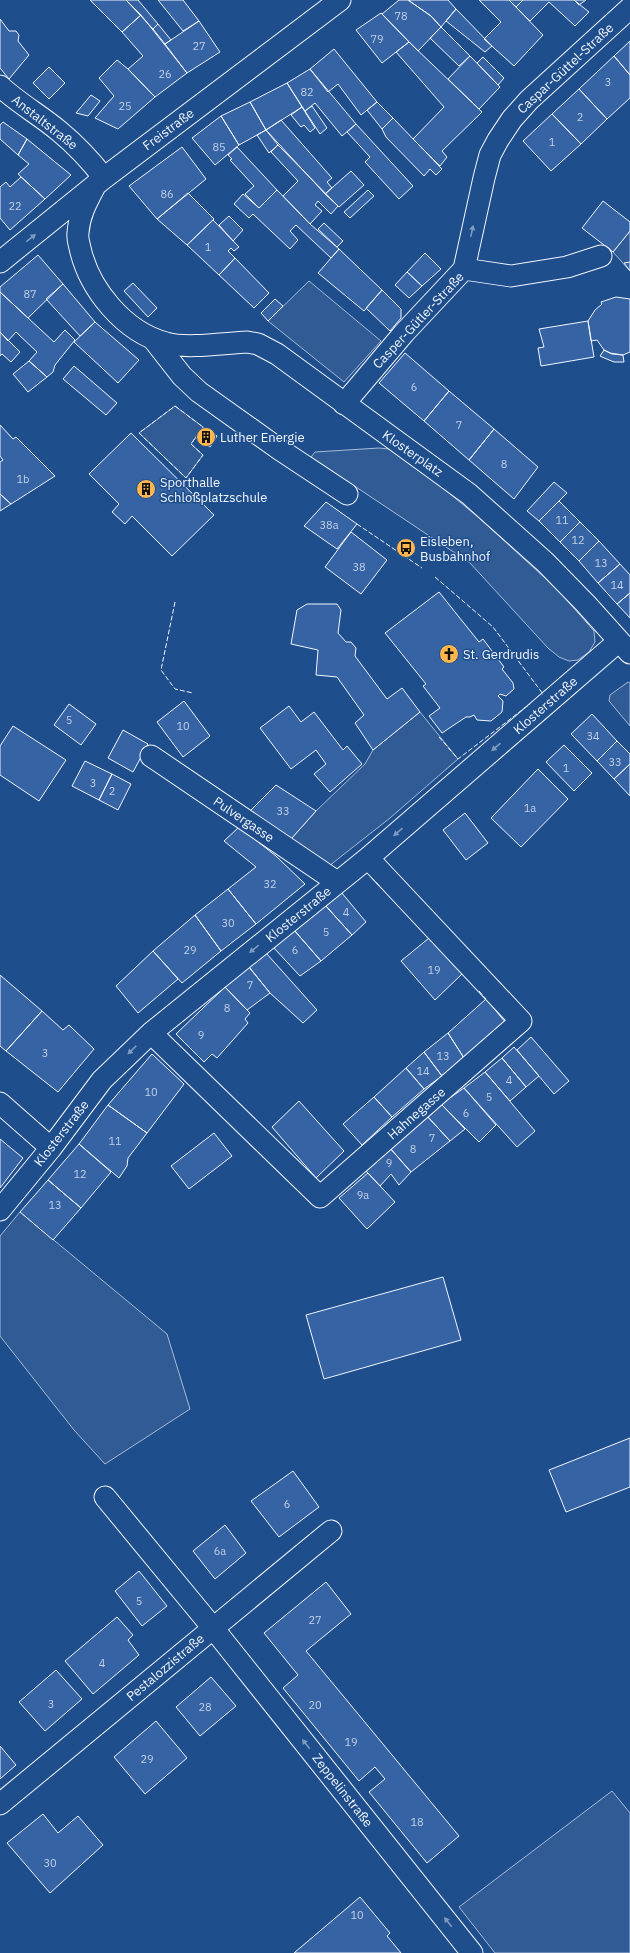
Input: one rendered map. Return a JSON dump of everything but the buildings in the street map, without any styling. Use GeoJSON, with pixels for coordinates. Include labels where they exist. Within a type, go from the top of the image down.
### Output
{"type":"FeatureCollection","features":[{"type":"Feature","properties":{"kind":"street","name":"Freistraße"},"geometry":{"type":"LineString","coordinates":[[0,262],[99,183],[340,0]]}},
{"type":"Feature","properties":{"kind":"street","name":"Caspar-Güttel-Straße"},"geometry":{"type":"LineString","coordinates":[[464,269],[490,155],[498,140],[512,119],[529,100],[630,8]]}},
{"type":"Feature","properties":{"kind":"street","name":"Anstaltstraße"},"geometry":{"type":"LineString","coordinates":[[0,86],[15,100],[59,131],[90,160],[99,183]]}},
{"type":"Feature","properties":{"kind":"street","name":"Klosterplatz"},"geometry":{"type":"LineString","coordinates":[[99,183],[80,214],[77,235],[82,256],[90,278],[104,299],[129,324],[153,339],[174,345],[190,346],[247,342],[258,344],[277,354],[469,494],[545,562],[625,647]]}},
{"type":"Feature","properties":{"kind":"street","name":"Casper-Gütler-Straße"},"geometry":{"type":"LineString","coordinates":[[344,404],[399,339],[464,269],[511,276],[567,267],[601,256]]}},
{"type":"Feature","properties":{"kind":"street","name":"Klosterplatz"},"geometry":{"type":"LineString","coordinates":[[153,339],[182,376],[199,392],[279,449],[347,494]]}},
{"type":"Feature","properties":{"kind":"street","name":"Klosterstraße"},"geometry":{"type":"LineString","coordinates":[[0,1210],[51,1148],[102,1080],[151,1033],[368,858],[568,685],[625,647]]}},
{"type":"Feature","properties":{"kind":"street","name":"Pulvergasse"},"geometry":{"type":"LineString","coordinates":[[151,756],[337,882]]}},
{"type":"Feature","properties":{"kind":"street","name":"Hahnegasse"},"geometry":{"type":"LineString","coordinates":[[151,1033],[320,1197],[521,1021],[368,858]]}},
{"type":"Feature","properties":{"kind":"street"},"geometry":{"type":"LineString","coordinates":[[0,1103],[51,1148]]}},
{"type":"Feature","properties":{"kind":"street","name":"Zeppelinstraße"},"geometry":{"type":"LineString","coordinates":[[105,1497],[213,1628],[472,1953]]}},
{"type":"Feature","properties":{"kind":"street","name":"Pestalozzistraße"},"geometry":{"type":"LineString","coordinates":[[0,1804],[331,1531]]}},
{"type":"Feature","properties":{"kind":"shaded area"},"geometry":{"type":"Polygon","coordinates":[[[630,231],[630,271],[613,252],[630,231]]]}},
{"type":"Feature","properties":{"kind":"shaded area"},"geometry":{"type":"Polygon","coordinates":[[[309,281],[381,341],[344,382],[268,321],[309,281]]]}},
{"type":"Feature","properties":{"kind":"shaded area"},"geometry":{"type":"Polygon","coordinates":[[[175,406],[203,427],[191,444],[203,455],[186,478],[139,433],[175,406]]]}},
{"type":"Feature","properties":{"kind":"shaded area"},"geometry":{"type":"Polygon","coordinates":[[[379,448],[389,449],[438,484],[478,517],[556,588],[594,631],[595,642],[589,652],[578,660],[569,661],[559,657],[548,648],[470,563],[311,457],[315,452],[379,448]]]}},
{"type":"Feature","properties":{"kind":"shaded area"},"geometry":{"type":"Polygon","coordinates":[[[628,682],[630,683],[630,726],[609,701],[610,695],[628,682]]]}},
{"type":"Feature","properties":{"kind":"shaded area"},"geometry":{"type":"Polygon","coordinates":[[[420,712],[458,759],[390,818],[329,866],[291,839],[316,811],[365,764],[373,750],[420,712]]]}},
{"type":"Feature","properties":{"kind":"shaded area"},"geometry":{"type":"Polygon","coordinates":[[[20,1212],[167,1334],[190,1409],[105,1464],[74,1430],[0,1336],[0,1236],[20,1212]]]}},
{"type":"Feature","properties":{"kind":"shaded area"},"geometry":{"type":"Polygon","coordinates":[[[612,1791],[630,1813],[630,1953],[495,1953],[459,1907],[612,1791]]]}},
{"type":"Feature","properties":{"kind":"fence"},"geometry":{"type":"LineString","coordinates":[[175,406],[203,427],[191,444],[203,455],[186,478],[139,433],[175,406]]}},
{"type":"Feature","properties":{"kind":"fence"},"geometry":{"type":"LineString","coordinates":[[357,524],[422,568]]}},
{"type":"Feature","properties":{"kind":"fence"},"geometry":{"type":"LineString","coordinates":[[435,577],[493,627],[543,694],[542,695]]}},
{"type":"Feature","properties":{"kind":"fence"},"geometry":{"type":"LineString","coordinates":[[175,602],[161,670],[175,689],[193,693]]}},
{"type":"Feature","properties":{"kind":"fence"},"geometry":{"type":"LineString","coordinates":[[439,737],[458,759],[530,704]]}},
{"type":"Feature","properties":{"kind":"fence"},"geometry":{"type":"LineString","coordinates":[[371,877],[385,892]]}},
{"type":"Feature","properties":{"kind":"fence"},"geometry":{"type":"LineString","coordinates":[[479,991],[486,999]]}},
{"type":"Feature","properties":{"kind":"place","name":"Luther Energie"},"geometry":{"type":"Point","coordinates":[206,437]}},
{"type":"Feature","properties":{"kind":"place","name":"Sporthalle Schloßplatzschule"},"geometry":{"type":"Point","coordinates":[146,489]}},
{"type":"Feature","properties":{"kind":"place","name":"Eisleben, Busbahnhof"},"geometry":{"type":"Point","coordinates":[406,548]}},
{"type":"Feature","properties":{"kind":"place","name":"St. Gerdrudis"},"geometry":{"type":"Point","coordinates":[449,654]}}]}
